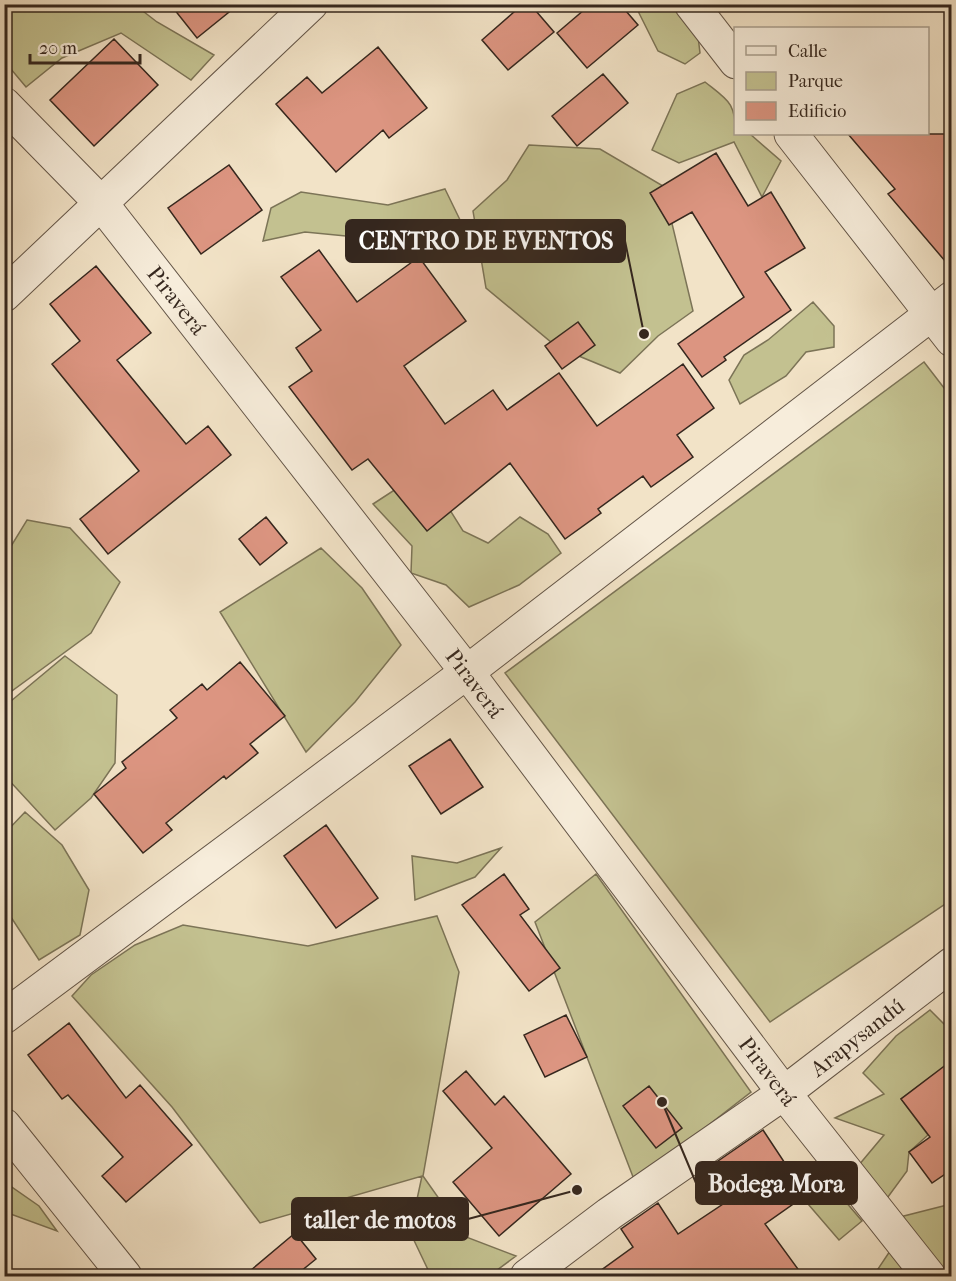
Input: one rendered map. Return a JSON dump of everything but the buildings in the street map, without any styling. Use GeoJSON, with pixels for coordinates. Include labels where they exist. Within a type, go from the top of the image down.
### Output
{"type":"FeatureCollection","features":[{"type":"Feature","properties":{"kind":"street"},"geometry":{"type":"LineString","coordinates":[[4,295],[310,4]]}},
{"type":"Feature","properties":{"kind":"street"},"geometry":{"type":"LineString","coordinates":[[691,4],[734,62]]}},
{"type":"Feature","properties":{"kind":"street","name":"Piraverá"},"geometry":{"type":"LineString","coordinates":[[4,104],[101,203],[467,672],[784,1093],[929,1276]]}},
{"type":"Feature","properties":{"kind":"street"},"geometry":{"type":"LineString","coordinates":[[792,135],[941,306],[951,340]]}},
{"type":"Feature","properties":{"kind":"street"},"geometry":{"type":"LineString","coordinates":[[4,1017],[467,672],[941,306]]}},
{"type":"Feature","properties":{"kind":"street","name":"Arapysandú"},"geometry":{"type":"LineString","coordinates":[[527,1276],[609,1214],[784,1093],[951,964]]}},
{"type":"Feature","properties":{"kind":"street"},"geometry":{"type":"LineString","coordinates":[[4,1125],[125,1276]]}},
{"type":"Feature","properties":{"kind":"green space"},"geometry":{"type":"Polygon","coordinates":[[[8,4],[135,5],[157,22],[214,55],[191,80],[121,33],[62,58],[26,87],[5,62],[5,8],[8,4]]]}},
{"type":"Feature","properties":{"kind":"green space"},"geometry":{"type":"Polygon","coordinates":[[[635,5],[678,5],[696,20],[700,53],[685,64],[658,51],[635,5]]]}},
{"type":"Feature","properties":{"kind":"green space"},"geometry":{"type":"Polygon","coordinates":[[[705,82],[725,98],[732,108],[734,135],[751,135],[781,161],[762,197],[734,142],[679,163],[652,150],[677,94],[705,82]]]}},
{"type":"Feature","properties":{"kind":"green space"},"geometry":{"type":"Polygon","coordinates":[[[529,145],[600,149],[663,186],[693,311],[658,336],[620,373],[557,347],[486,288],[473,211],[507,180],[529,145]]]}},
{"type":"Feature","properties":{"kind":"green space"},"geometry":{"type":"Polygon","coordinates":[[[445,189],[462,224],[450,252],[387,240],[305,232],[263,241],[271,208],[301,192],[388,205],[445,189]]]}},
{"type":"Feature","properties":{"kind":"green space"},"geometry":{"type":"Polygon","coordinates":[[[813,302],[834,326],[834,347],[806,352],[786,376],[740,404],[729,380],[744,355],[768,340],[813,302]]]}},
{"type":"Feature","properties":{"kind":"green space"},"geometry":{"type":"Polygon","coordinates":[[[924,362],[951,397],[951,900],[770,1022],[505,673],[924,362]]]}},
{"type":"Feature","properties":{"kind":"green space"},"geometry":{"type":"Polygon","coordinates":[[[425,470],[463,531],[488,543],[520,517],[548,534],[561,553],[519,585],[469,607],[446,585],[411,573],[412,546],[373,504],[425,470]]]}},
{"type":"Feature","properties":{"kind":"green space"},"geometry":{"type":"Polygon","coordinates":[[[27,520],[70,528],[120,582],[91,633],[5,696],[5,556],[27,520]]]}},
{"type":"Feature","properties":{"kind":"green space"},"geometry":{"type":"Polygon","coordinates":[[[321,548],[362,588],[401,645],[355,702],[306,752],[220,612],[321,548]]]}},
{"type":"Feature","properties":{"kind":"green space"},"geometry":{"type":"Polygon","coordinates":[[[65,656],[117,695],[115,763],[91,798],[55,830],[5,776],[5,706],[65,656]]]}},
{"type":"Feature","properties":{"kind":"green space"},"geometry":{"type":"Polygon","coordinates":[[[25,812],[62,845],[89,890],[80,935],[39,960],[5,908],[5,833],[25,812]]]}},
{"type":"Feature","properties":{"kind":"green space"},"geometry":{"type":"Polygon","coordinates":[[[501,848],[475,877],[415,900],[412,856],[457,863],[501,848]]]}},
{"type":"Feature","properties":{"kind":"green space"},"geometry":{"type":"Polygon","coordinates":[[[596,874],[751,1092],[635,1182],[535,922],[596,874]]]}},
{"type":"Feature","properties":{"kind":"green space"},"geometry":{"type":"Polygon","coordinates":[[[437,916],[459,972],[423,1176],[466,1237],[516,1256],[489,1276],[431,1276],[410,1232],[422,1176],[260,1223],[172,1107],[72,996],[91,975],[135,945],[183,925],[308,946],[437,916]]]}},
{"type":"Feature","properties":{"kind":"green space"},"geometry":{"type":"Polygon","coordinates":[[[930,1010],[951,1031],[951,1098],[933,1075],[901,1099],[928,1135],[909,1152],[907,1171],[885,1201],[858,1166],[884,1135],[835,1118],[884,1094],[863,1073],[896,1036],[930,1010]]]}},
{"type":"Feature","properties":{"kind":"green space"},"geometry":{"type":"Polygon","coordinates":[[[5,1168],[9,1185],[39,1206],[57,1231],[5,1212],[5,1168]]]}},
{"type":"Feature","properties":{"kind":"green space"},"geometry":{"type":"Polygon","coordinates":[[[828,1181],[862,1221],[839,1240],[808,1204],[828,1181]]]}},
{"type":"Feature","properties":{"kind":"green space"},"geometry":{"type":"Polygon","coordinates":[[[951,1204],[951,1276],[941,1276],[896,1218],[951,1204]]]}},
{"type":"Feature","properties":{"kind":"green space"},"geometry":{"type":"Polygon","coordinates":[[[890,1251],[912,1276],[874,1275],[890,1251]]]}},
{"type":"Feature","properties":{"kind":"place","name":"CENTRO DE EVENTOS"},"geometry":{"type":"Point","coordinates":[644,334]}},
{"type":"Feature","properties":{"kind":"place","name":"Bodega Mora"},"geometry":{"type":"Point","coordinates":[662,1102]}},
{"type":"Feature","properties":{"kind":"place","name":"taller de motos"},"geometry":{"type":"Point","coordinates":[577,1190]}}]}
